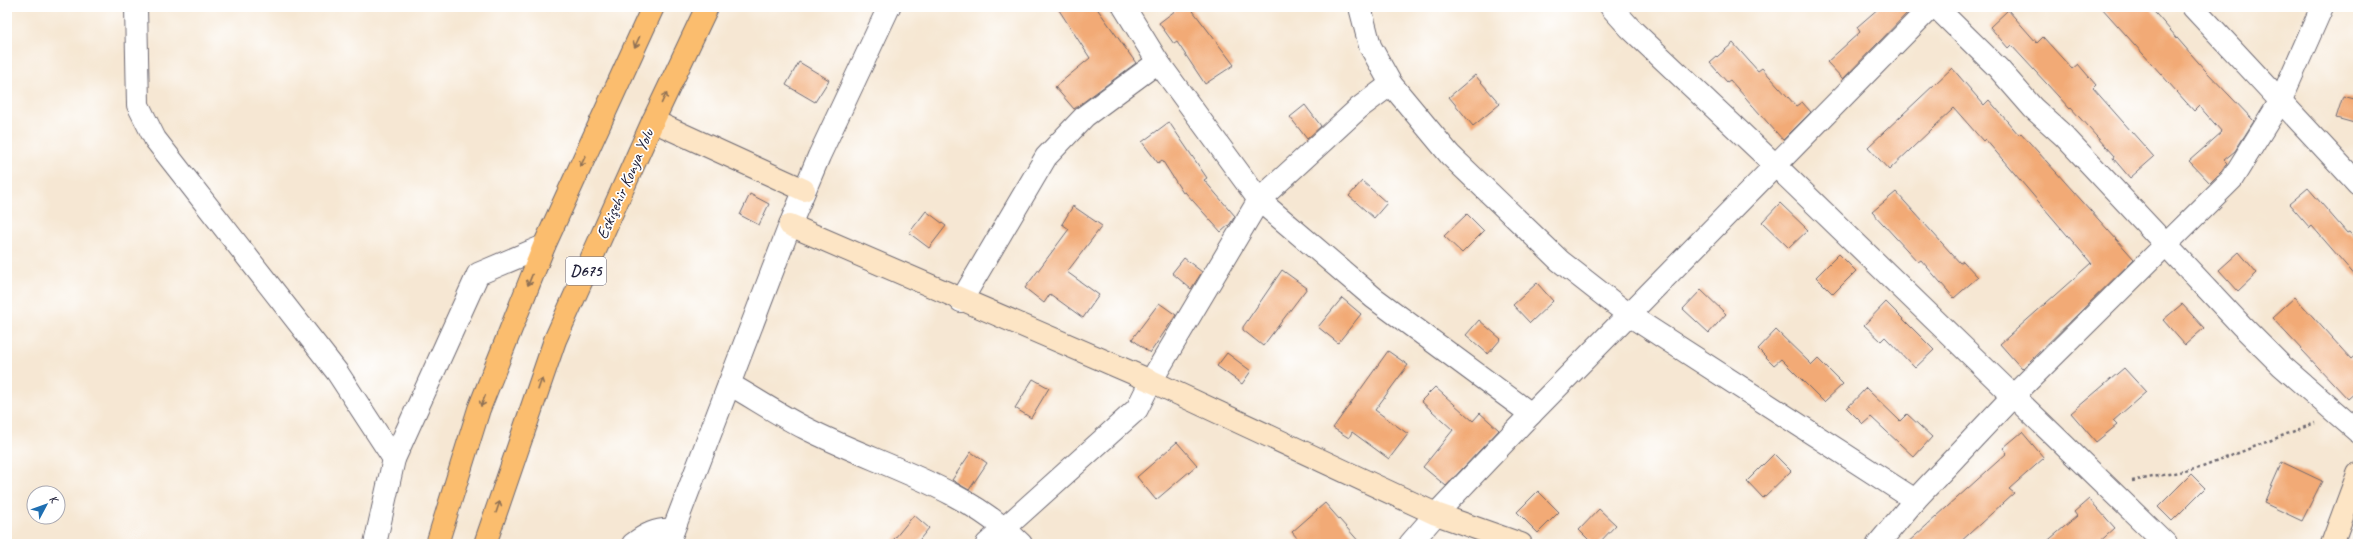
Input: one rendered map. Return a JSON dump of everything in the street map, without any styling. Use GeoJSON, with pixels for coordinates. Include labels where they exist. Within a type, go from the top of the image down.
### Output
{"type":"FeatureCollection","features":[{"type":"Feature","properties":{"kind":"highway","name":"D675"},"geometry":{"type":"LineString","coordinates":[[437,544],[479,409],[544,246],[653,7]]}},
{"type":"Feature","properties":{"kind":"highway","name":"Eskişehir Konya Yolu"},"geometry":{"type":"LineString","coordinates":[[485,544],[555,340],[653,121],[707,7]]}},
{"type":"Feature","properties":{"kind":"street"},"geometry":{"type":"LineString","coordinates":[[136,7],[138,105],[155,139],[243,249],[337,372],[394,459]]}},
{"type":"Feature","properties":{"kind":"street"},"geometry":{"type":"LineString","coordinates":[[671,537],[804,190],[889,7]]}},
{"type":"Feature","properties":{"kind":"street"},"geometry":{"type":"LineString","coordinates":[[1124,7],[1158,62],[1259,200],[1374,298],[1531,414]]}},
{"type":"Feature","properties":{"kind":"street"},"geometry":{"type":"LineString","coordinates":[[1360,7],[1370,46],[1391,84],[1450,155],[1560,261],[1629,315],[1915,500]]}},
{"type":"Feature","properties":{"kind":"street"},"geometry":{"type":"LineString","coordinates":[[1611,7],[1630,28],[1775,165],[2106,487],[2154,540]]}},
{"type":"Feature","properties":{"kind":"street"},"geometry":{"type":"LineString","coordinates":[[1410,544],[1436,514],[1531,414],[1931,7]]}},
{"type":"Feature","properties":{"kind":"street"},"geometry":{"type":"LineString","coordinates":[[1936,7],[1998,68],[2033,108],[2064,136],[2282,366],[2358,432]]}},
{"type":"Feature","properties":{"kind":"street"},"geometry":{"type":"LineString","coordinates":[[2193,7],[2358,184]]}},
{"type":"Feature","properties":{"kind":"street"},"geometry":{"type":"LineString","coordinates":[[1878,544],[1915,500],[2013,396],[2232,179],[2280,102],[2322,7]]}},
{"type":"Feature","properties":{"kind":"street"},"geometry":{"type":"LineString","coordinates":[[961,301],[1046,157],[1085,116],[1158,62]]}},
{"type":"Feature","properties":{"kind":"street"},"geometry":{"type":"LineString","coordinates":[[987,544],[1006,529],[1137,409],[1259,200],[1359,108],[1391,84]]}},
{"type":"Feature","properties":{"kind":"street"},"geometry":{"type":"LineString","coordinates":[[653,121],[804,190]]}},
{"type":"Feature","properties":{"kind":"street"},"geometry":{"type":"LineString","coordinates":[[790,225],[961,301],[1152,381],[1436,514],[1521,544]]}},
{"type":"Feature","properties":{"kind":"street"},"geometry":{"type":"LineString","coordinates":[[375,544],[394,459],[478,274],[544,246]]}},
{"type":"Feature","properties":{"kind":"street"},"geometry":{"type":"LineString","coordinates":[[729,384],[805,428],[923,480],[963,500],[1006,529],[1021,544]]}},
{"type":"Feature","properties":{"kind":"street"},"geometry":{"type":"LineString","coordinates":[[2332,544],[2358,474]]}},
{"type":"Feature","properties":{"kind":"street"},"geometry":{"type":"LineString","coordinates":[[632,544],[647,534],[665,529],[671,537]]}},
{"type":"Feature","properties":{"kind":"path"},"geometry":{"type":"LineString","coordinates":[[2106,487],[2200,468],[2339,414]]}},
{"type":"Feature","properties":{"kind":"building"},"geometry":{"type":"Polygon","coordinates":[[[1057,7],[1096,7],[1136,63],[1074,109],[1055,87],[1090,58],[1057,7]]]}},
{"type":"Feature","properties":{"kind":"building"},"geometry":{"type":"Polygon","coordinates":[[[1180,7],[1190,7],[1234,65],[1205,84],[1177,42],[1174,44],[1159,23],[1180,7]]]}},
{"type":"Feature","properties":{"kind":"building"},"geometry":{"type":"Polygon","coordinates":[[[1880,7],[1913,7],[1843,79],[1827,62],[1860,32],[1857,27],[1880,7]]]}},
{"type":"Feature","properties":{"kind":"building"},"geometry":{"type":"Polygon","coordinates":[[[2101,7],[2150,7],[2205,70],[2254,121],[2235,151],[2224,160],[2227,163],[2222,171],[2210,183],[2189,161],[2222,132],[2199,106],[2194,111],[2101,7]]]}},
{"type":"Feature","properties":{"kind":"building"},"geometry":{"type":"Polygon","coordinates":[[[2008,10],[2037,43],[2043,37],[2072,69],[2078,64],[2096,85],[2093,88],[2154,157],[2130,178],[2113,158],[2114,156],[2071,108],[2070,109],[2011,45],[2008,48],[1990,27],[2008,10]]]}},
{"type":"Feature","properties":{"kind":"building"},"geometry":{"type":"Polygon","coordinates":[[[1733,43],[1758,71],[1762,68],[1796,106],[1802,102],[1811,112],[1783,140],[1730,80],[1727,82],[1710,63],[1733,43]]]}},
{"type":"Feature","properties":{"kind":"building"},"geometry":{"type":"Polygon","coordinates":[[[799,62],[829,80],[815,102],[786,85],[799,62]]]}},
{"type":"Feature","properties":{"kind":"building"},"geometry":{"type":"Polygon","coordinates":[[[1952,68],[1984,105],[1989,100],[2019,135],[2021,133],[2134,259],[2022,369],[2000,344],[2091,263],[1985,139],[1983,141],[1954,108],[1889,170],[1868,147],[1952,68]]]}},
{"type":"Feature","properties":{"kind":"building"},"geometry":{"type":"Polygon","coordinates":[[[1475,75],[1500,104],[1473,126],[1449,97],[1475,75]]]}},
{"type":"Feature","properties":{"kind":"building"},"geometry":{"type":"Polygon","coordinates":[[[2343,96],[2358,100],[2358,124],[2336,118],[2343,96]]]}},
{"type":"Feature","properties":{"kind":"building"},"geometry":{"type":"Polygon","coordinates":[[[1305,105],[1321,126],[1307,139],[1290,117],[1305,105]]]}},
{"type":"Feature","properties":{"kind":"building"},"geometry":{"type":"Polygon","coordinates":[[[1169,122],[1207,178],[1204,180],[1235,216],[1230,224],[1221,232],[1185,192],[1183,193],[1162,160],[1158,163],[1142,142],[1169,122]]]}},
{"type":"Feature","properties":{"kind":"building"},"geometry":{"type":"Polygon","coordinates":[[[1362,181],[1387,203],[1374,218],[1349,196],[1362,181]]]}},
{"type":"Feature","properties":{"kind":"building"},"geometry":{"type":"Polygon","coordinates":[[[2308,188],[2347,233],[2349,232],[2358,242],[2358,279],[2312,226],[2310,228],[2289,204],[2308,188]]]}},
{"type":"Feature","properties":{"kind":"building"},"geometry":{"type":"Polygon","coordinates":[[[1896,192],[1960,263],[1963,261],[1978,277],[1954,298],[1921,260],[1918,262],[1872,212],[1896,192]]]}},
{"type":"Feature","properties":{"kind":"building"},"geometry":{"type":"Polygon","coordinates":[[[750,194],[769,204],[759,225],[740,215],[750,194]]]}},
{"type":"Feature","properties":{"kind":"building"},"geometry":{"type":"Polygon","coordinates":[[[1780,203],[1808,230],[1789,248],[1762,222],[1780,203]]]}},
{"type":"Feature","properties":{"kind":"building"},"geometry":{"type":"Polygon","coordinates":[[[1073,206],[1102,226],[1067,272],[1099,295],[1083,318],[1050,294],[1044,303],[1025,288],[1069,229],[1062,224],[1073,206]]]}},
{"type":"Feature","properties":{"kind":"building"},"geometry":{"type":"Polygon","coordinates":[[[926,211],[946,226],[929,248],[909,233],[926,211]]]}},
{"type":"Feature","properties":{"kind":"building"},"geometry":{"type":"Polygon","coordinates":[[[1467,214],[1484,231],[1462,253],[1444,236],[1467,214]]]}},
{"type":"Feature","properties":{"kind":"building"},"geometry":{"type":"Polygon","coordinates":[[[2239,252],[2257,273],[2238,291],[2219,270],[2239,252]]]}},
{"type":"Feature","properties":{"kind":"building"},"geometry":{"type":"Polygon","coordinates":[[[1839,254],[1856,271],[1833,294],[1816,277],[1839,254]]]}},
{"type":"Feature","properties":{"kind":"building"},"geometry":{"type":"Polygon","coordinates":[[[1184,258],[1202,272],[1191,289],[1172,273],[1184,258]]]}},
{"type":"Feature","properties":{"kind":"building"},"geometry":{"type":"Polygon","coordinates":[[[1282,270],[1307,288],[1263,346],[1243,330],[1243,327],[1282,270]]]}},
{"type":"Feature","properties":{"kind":"building"},"geometry":{"type":"Polygon","coordinates":[[[1537,283],[1553,301],[1530,323],[1513,305],[1537,283]]]}},
{"type":"Feature","properties":{"kind":"building"},"geometry":{"type":"Polygon","coordinates":[[[1701,290],[1726,314],[1709,333],[1683,309],[1701,290]]]}},
{"type":"Feature","properties":{"kind":"building"},"geometry":{"type":"Polygon","coordinates":[[[2295,297],[2351,359],[2358,353],[2358,390],[2348,399],[2272,318],[2295,297]]]}},
{"type":"Feature","properties":{"kind":"building"},"geometry":{"type":"Polygon","coordinates":[[[1342,298],[1361,314],[1338,343],[1318,327],[1342,298]]]}},
{"type":"Feature","properties":{"kind":"building"},"geometry":{"type":"Polygon","coordinates":[[[1886,302],[1934,350],[1915,368],[1885,337],[1881,341],[1864,325],[1886,302]]]}},
{"type":"Feature","properties":{"kind":"building"},"geometry":{"type":"Polygon","coordinates":[[[1159,303],[1176,315],[1150,353],[1132,339],[1159,303]]]}},
{"type":"Feature","properties":{"kind":"building"},"geometry":{"type":"Polygon","coordinates":[[[2182,304],[2204,328],[2185,345],[2163,320],[2182,304]]]}},
{"type":"Feature","properties":{"kind":"building"},"geometry":{"type":"Polygon","coordinates":[[[1479,320],[1501,339],[1488,354],[1466,335],[1479,320]]]}},
{"type":"Feature","properties":{"kind":"building"},"geometry":{"type":"Polygon","coordinates":[[[1776,330],[1812,365],[1818,359],[1843,384],[1824,402],[1781,359],[1774,365],[1758,349],[1776,330]]]}},
{"type":"Feature","properties":{"kind":"building"},"geometry":{"type":"Polygon","coordinates":[[[1388,351],[1408,365],[1375,410],[1408,434],[1389,459],[1352,432],[1349,438],[1333,428],[1388,351]]]}},
{"type":"Feature","properties":{"kind":"building"},"geometry":{"type":"Polygon","coordinates":[[[1227,353],[1251,371],[1242,384],[1217,366],[1227,353]]]}},
{"type":"Feature","properties":{"kind":"building"},"geometry":{"type":"Polygon","coordinates":[[[2124,368],[2146,392],[2113,421],[2117,425],[2096,442],[2071,413],[2124,368]]]}},
{"type":"Feature","properties":{"kind":"building"},"geometry":{"type":"Polygon","coordinates":[[[1033,379],[1049,388],[1031,418],[1015,408],[1033,379]]]}},
{"type":"Feature","properties":{"kind":"building"},"geometry":{"type":"Polygon","coordinates":[[[1435,387],[1473,421],[1480,413],[1499,430],[1446,486],[1423,467],[1453,430],[1421,401],[1435,387]]]}},
{"type":"Feature","properties":{"kind":"building"},"geometry":{"type":"Polygon","coordinates":[[[1866,388],[1900,421],[1907,414],[1932,437],[1914,457],[1871,417],[1863,424],[1847,408],[1866,388]]]}},
{"type":"Feature","properties":{"kind":"building"},"geometry":{"type":"Polygon","coordinates":[[[2022,432],[2044,458],[2009,489],[2014,493],[1958,544],[1906,544],[2007,453],[2003,448],[2022,432]]]}},
{"type":"Feature","properties":{"kind":"building"},"geometry":{"type":"Polygon","coordinates":[[[1177,442],[1197,465],[1156,500],[1137,477],[1177,442]]]}},
{"type":"Feature","properties":{"kind":"building"},"geometry":{"type":"Polygon","coordinates":[[[971,452],[987,463],[969,490],[952,480],[971,452]]]}},
{"type":"Feature","properties":{"kind":"building"},"geometry":{"type":"Polygon","coordinates":[[[1774,454],[1791,471],[1763,498],[1747,481],[1774,454]]]}},
{"type":"Feature","properties":{"kind":"building"},"geometry":{"type":"Polygon","coordinates":[[[2282,462],[2322,481],[2302,521],[2264,503],[2282,462]]]}},
{"type":"Feature","properties":{"kind":"building"},"geometry":{"type":"Polygon","coordinates":[[[2191,474],[2205,488],[2172,521],[2158,507],[2191,474]]]}},
{"type":"Feature","properties":{"kind":"building"},"geometry":{"type":"Polygon","coordinates":[[[1538,491],[1559,512],[1538,533],[1517,512],[1538,491]]]}},
{"type":"Feature","properties":{"kind":"building"},"geometry":{"type":"Polygon","coordinates":[[[2089,499],[2115,528],[2097,544],[2044,544],[2077,516],[2074,512],[2089,499]]]}},
{"type":"Feature","properties":{"kind":"building"},"geometry":{"type":"Polygon","coordinates":[[[1325,503],[1361,544],[1302,544],[1292,532],[1325,503]]]}},
{"type":"Feature","properties":{"kind":"building"},"geometry":{"type":"Polygon","coordinates":[[[1599,509],[1616,525],[1598,544],[1593,544],[1579,530],[1599,509]]]}},
{"type":"Feature","properties":{"kind":"building"},"geometry":{"type":"Polygon","coordinates":[[[914,515],[929,528],[916,544],[890,544],[914,515]]]}}]}
